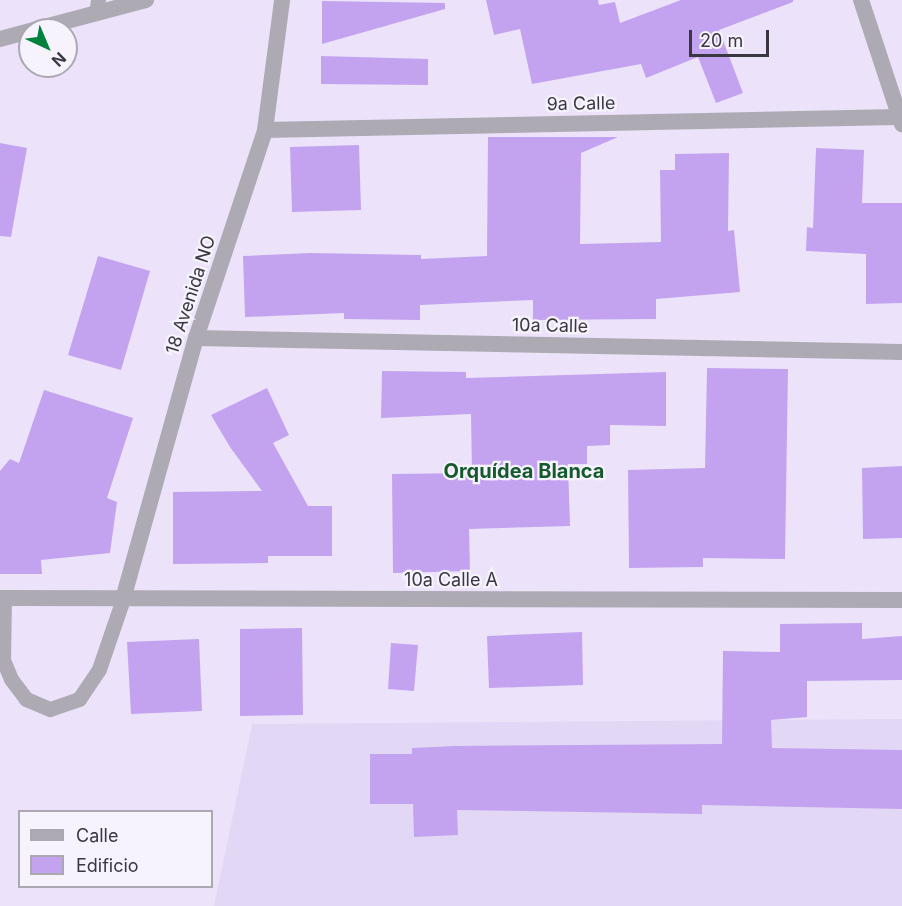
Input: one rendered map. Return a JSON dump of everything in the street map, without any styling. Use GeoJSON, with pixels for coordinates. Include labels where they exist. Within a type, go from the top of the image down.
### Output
{"type":"FeatureCollection","features":[{"type":"Feature","properties":{"kind":"street"},"geometry":{"type":"LineString","coordinates":[[64,18],[97,6],[146,0]]}},
{"type":"Feature","properties":{"kind":"street","name":"18 Avenida NO"},"geometry":{"type":"LineString","coordinates":[[123,598],[196,338],[265,130],[282,0]]}},
{"type":"Feature","properties":{"kind":"street"},"geometry":{"type":"LineString","coordinates":[[861,0],[900,121]]}},
{"type":"Feature","properties":{"kind":"street"},"geometry":{"type":"LineString","coordinates":[[0,39],[18,34]]}},
{"type":"Feature","properties":{"kind":"street","name":"9a Calle"},"geometry":{"type":"LineString","coordinates":[[265,130],[900,121]]}},
{"type":"Feature","properties":{"kind":"street","name":"10a Calle"},"geometry":{"type":"LineString","coordinates":[[196,338],[902,352]]}},
{"type":"Feature","properties":{"kind":"street","name":"10a Calle A"},"geometry":{"type":"LineString","coordinates":[[2,598],[902,600]]}},
{"type":"Feature","properties":{"kind":"lane"},"geometry":{"type":"LineString","coordinates":[[2,598],[3,660],[11,679],[26,699],[50,709],[79,699],[99,669],[123,598]]}},
{"type":"Feature","properties":{"kind":"shaded area"},"geometry":{"type":"Polygon","coordinates":[[[902,719],[902,906],[214,906],[252,724],[902,719]]]}},
{"type":"Feature","properties":{"kind":"building"},"geometry":{"type":"Polygon","coordinates":[[[486,0],[598,0],[599,5],[615,2],[620,23],[681,0],[793,0],[793,2],[719,30],[743,93],[716,103],[698,57],[646,78],[641,64],[532,84],[520,29],[494,35],[486,0]]]}},
{"type":"Feature","properties":{"kind":"building"},"geometry":{"type":"Polygon","coordinates":[[[322,1],[445,3],[445,9],[322,44],[322,1]]]}},
{"type":"Feature","properties":{"kind":"building"},"geometry":{"type":"Polygon","coordinates":[[[321,56],[428,59],[428,85],[321,84],[321,56]]]}},
{"type":"Feature","properties":{"kind":"building"},"geometry":{"type":"Polygon","coordinates":[[[488,137],[618,137],[581,153],[580,244],[661,242],[660,170],[675,170],[675,154],[729,153],[728,231],[734,230],[740,292],[656,299],[656,319],[533,320],[533,300],[420,305],[420,320],[344,319],[344,313],[245,317],[243,256],[310,253],[421,255],[421,259],[487,256],[488,137]]]}},
{"type":"Feature","properties":{"kind":"building"},"geometry":{"type":"Polygon","coordinates":[[[0,143],[27,148],[11,237],[0,236],[0,143]]]}},
{"type":"Feature","properties":{"kind":"building"},"geometry":{"type":"Polygon","coordinates":[[[359,145],[361,210],[292,212],[290,147],[359,145]]]}},
{"type":"Feature","properties":{"kind":"building"},"geometry":{"type":"Polygon","coordinates":[[[816,148],[864,150],[862,203],[902,203],[902,303],[866,304],[866,254],[806,251],[807,227],[813,228],[816,148]]]}},
{"type":"Feature","properties":{"kind":"building"},"geometry":{"type":"Polygon","coordinates":[[[98,256],[150,271],[121,370],[68,355],[98,256]]]}},
{"type":"Feature","properties":{"kind":"building"},"geometry":{"type":"Polygon","coordinates":[[[707,368],[788,369],[785,559],[703,558],[703,567],[629,568],[628,470],[705,468],[707,368]]]}},
{"type":"Feature","properties":{"kind":"building"},"geometry":{"type":"Polygon","coordinates":[[[382,371],[466,372],[466,378],[666,372],[666,426],[610,425],[610,445],[587,446],[587,464],[568,464],[570,526],[469,529],[470,571],[393,573],[392,474],[472,473],[471,414],[381,418],[382,371]]]}},
{"type":"Feature","properties":{"kind":"building"},"geometry":{"type":"Polygon","coordinates":[[[267,388],[289,435],[273,443],[308,506],[332,506],[332,556],[268,556],[268,563],[173,564],[173,492],[262,491],[230,447],[211,415],[267,388]]]}},
{"type":"Feature","properties":{"kind":"building"},"geometry":{"type":"Polygon","coordinates":[[[44,390],[133,418],[107,498],[117,502],[110,553],[41,560],[42,574],[0,574],[0,471],[10,459],[19,463],[44,390]]]}},
{"type":"Feature","properties":{"kind":"building"},"geometry":{"type":"Polygon","coordinates":[[[902,466],[902,538],[863,539],[862,468],[902,466]]]}},
{"type":"Feature","properties":{"kind":"building"},"geometry":{"type":"Polygon","coordinates":[[[862,623],[862,639],[902,636],[902,680],[807,681],[807,717],[771,720],[772,748],[902,750],[902,809],[702,805],[702,814],[457,810],[458,835],[414,837],[413,804],[370,804],[370,754],[412,754],[412,748],[454,746],[722,744],[723,651],[780,652],[780,624],[862,623]]]}},
{"type":"Feature","properties":{"kind":"building"},"geometry":{"type":"Polygon","coordinates":[[[302,628],[303,715],[240,716],[240,629],[302,628]]]}},
{"type":"Feature","properties":{"kind":"building"},"geometry":{"type":"Polygon","coordinates":[[[582,632],[583,685],[489,688],[487,636],[582,632]]]}},
{"type":"Feature","properties":{"kind":"building"},"geometry":{"type":"Polygon","coordinates":[[[199,639],[202,711],[131,714],[127,642],[199,639]]]}},
{"type":"Feature","properties":{"kind":"building"},"geometry":{"type":"Polygon","coordinates":[[[391,643],[418,645],[414,691],[388,689],[391,643]]]}},
{"type":"Feature","properties":{"kind":"district","name":"Orquídea Blanca"},"geometry":{"type":"Point","coordinates":[524,471]}}]}
